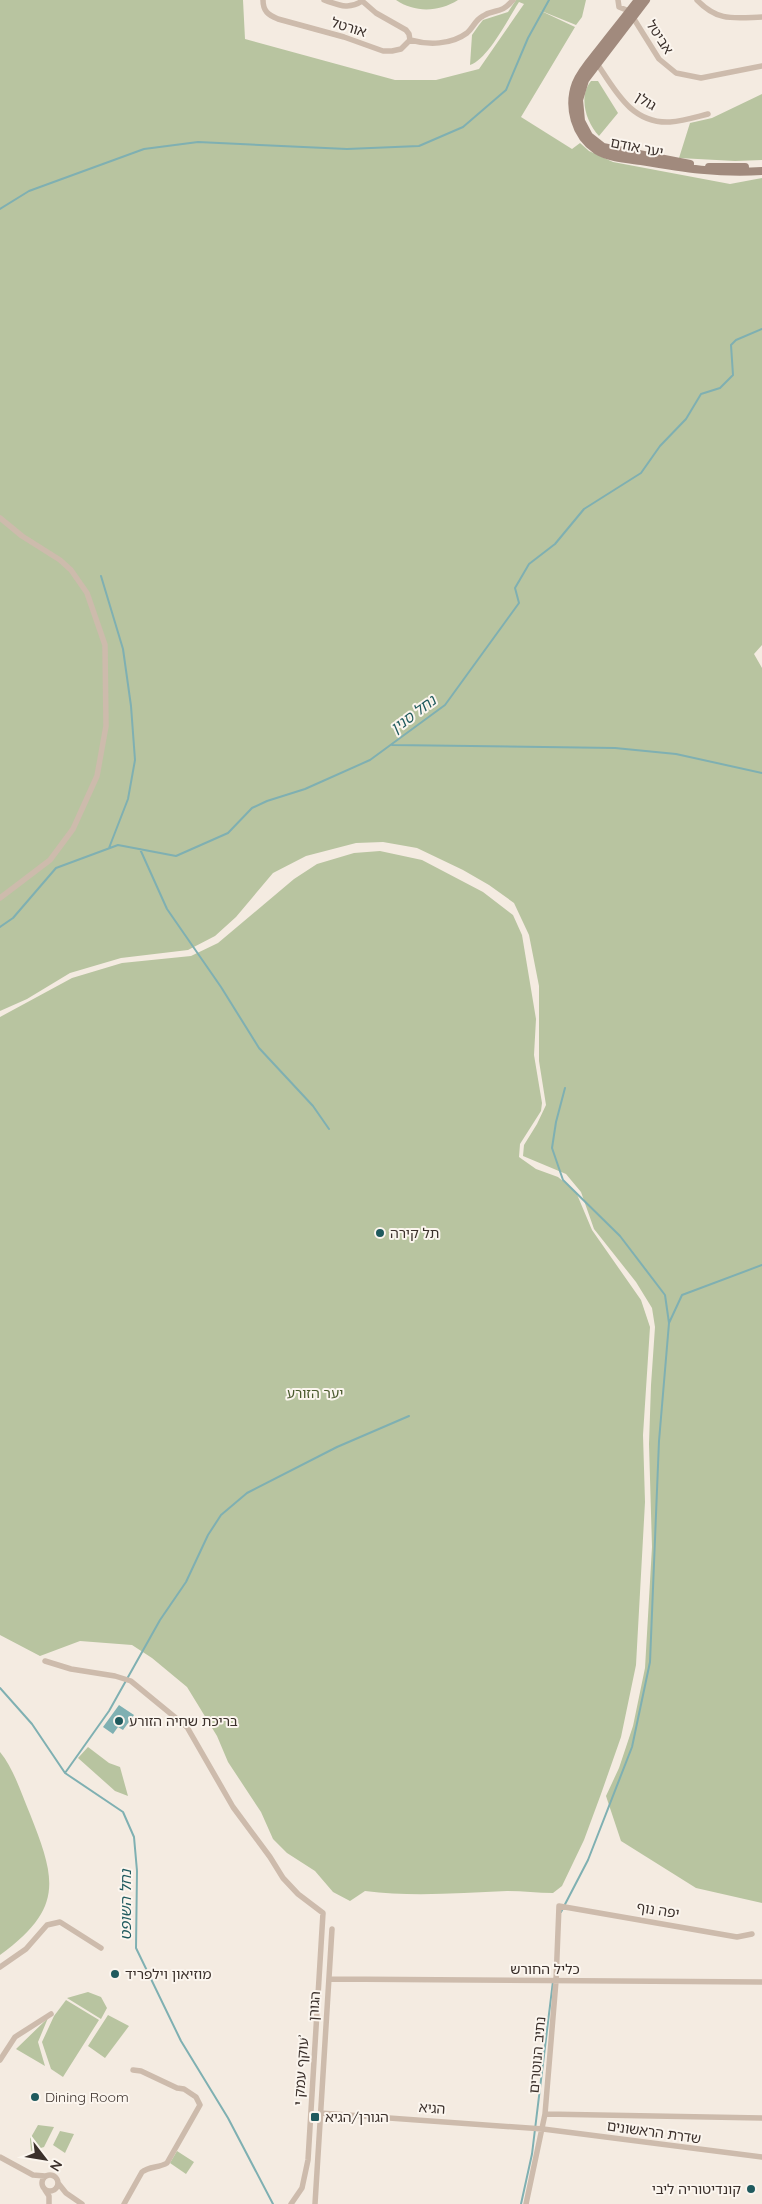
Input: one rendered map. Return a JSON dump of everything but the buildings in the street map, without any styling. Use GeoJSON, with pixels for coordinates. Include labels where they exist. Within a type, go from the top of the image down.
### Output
{"type":"FeatureCollection","features":[{"type":"Feature","properties":{"kind":"street","name":"אורטל"},"geometry":{"type":"LineString","coordinates":[[263,0],[264,9],[268,14],[278,19],[344,37],[383,51],[401,48],[410,40]]}},
{"type":"Feature","properties":{"kind":"street"},"geometry":{"type":"LineString","coordinates":[[324,0],[347,7],[355,6],[362,0],[376,13],[406,30],[410,40],[420,43],[444,43],[466,34],[480,17],[504,10],[513,0]]}},
{"type":"Feature","properties":{"kind":"street","name":"אביטל"},"geometry":{"type":"LineString","coordinates":[[618,0],[619,8],[631,14],[659,59],[676,73],[701,78],[762,66]]}},
{"type":"Feature","properties":{"kind":"street","name":"יער אודם"},"geometry":{"type":"LineString","coordinates":[[631,14],[638,0]]}},
{"type":"Feature","properties":{"kind":"street","name":"יער אודם"},"geometry":{"type":"LineString","coordinates":[[646,0],[631,14],[577,82],[573,95],[573,111],[575,123],[581,136],[596,150],[612,156],[703,171],[730,173],[762,171]]}},
{"type":"Feature","properties":{"kind":"street"},"geometry":{"type":"LineString","coordinates":[[697,0],[714,14],[726,18],[762,17]]}},
{"type":"Feature","properties":{"kind":"street","name":"יער אודם"},"geometry":{"type":"LineString","coordinates":[[594,61],[582,86],[579,107],[581,121],[586,132],[598,145],[618,152],[705,167],[762,166]]}},
{"type":"Feature","properties":{"kind":"street","name":"גולן"},"geometry":{"type":"LineString","coordinates":[[594,61],[627,106],[645,119],[673,122],[708,114]]}},
{"type":"Feature","properties":{"kind":"street"},"geometry":{"type":"LineString","coordinates":[[0,518],[22,536],[60,560],[71,570],[87,593],[105,645],[106,726],[97,776],[73,829],[50,860],[0,898]]}},
{"type":"Feature","properties":{"kind":"street","name":"עוקף עמק י’"},"geometry":{"type":"LineString","coordinates":[[45,1662],[71,1669],[115,1676],[131,1682],[187,1727],[233,1807],[283,1878],[298,1894],[323,1913],[308,2160],[302,2188],[291,2204]]}},
{"type":"Feature","properties":{"kind":"street","name":"יפה נוף"},"geometry":{"type":"LineString","coordinates":[[559,1906],[737,1937],[752,1934]]}},
{"type":"Feature","properties":{"kind":"street","name":"נתיב הנוטרים"},"geometry":{"type":"LineString","coordinates":[[526,2204],[545,2114],[556,1981],[559,1906]]}},
{"type":"Feature","properties":{"kind":"street"},"geometry":{"type":"LineString","coordinates":[[0,1967],[26,1949],[47,1924],[60,1922],[101,1948]]}},
{"type":"Feature","properties":{"kind":"street","name":"הגורן"},"geometry":{"type":"LineString","coordinates":[[315,2204],[332,1930]]}},
{"type":"Feature","properties":{"kind":"street","name":"כליל החורש"},"geometry":{"type":"LineString","coordinates":[[329,1979],[762,1982]]}},
{"type":"Feature","properties":{"kind":"street"},"geometry":{"type":"LineString","coordinates":[[0,2060],[15,2037],[51,2014]]}},
{"type":"Feature","properties":{"kind":"street"},"geometry":{"type":"LineString","coordinates":[[124,2204],[145,2169],[162,2166],[167,2163],[200,2105],[196,2097],[184,2089],[177,2088],[141,2071],[133,2070]]}},
{"type":"Feature","properties":{"kind":"street","name":"הגיא"},"geometry":{"type":"LineString","coordinates":[[320,2113],[543,2129]]}},
{"type":"Feature","properties":{"kind":"street"},"geometry":{"type":"LineString","coordinates":[[545,2114],[762,2118]]}},
{"type":"Feature","properties":{"kind":"street","name":"שדרת הראשונים"},"geometry":{"type":"LineString","coordinates":[[543,2129],[762,2158]]}},
{"type":"Feature","properties":{"kind":"street"},"geometry":{"type":"LineString","coordinates":[[0,2157],[33,2175],[49,2196],[50,2204],[58,2183]]}},
{"type":"Feature","properties":{"kind":"street"},"geometry":{"type":"LineString","coordinates":[[33,2175],[52,2176],[66,2193],[82,2204]]}},
{"type":"Feature","properties":{"kind":"street"},"geometry":{"type":"LineString","coordinates":[[43,2188],[42,2180],[45,2176]]}},
{"type":"Feature","properties":{"kind":"street"},"geometry":{"type":"LineString","coordinates":[[43,2188],[66,2193]]}},
{"type":"Feature","properties":{"kind":"green space"},"geometry":{"type":"Polygon","coordinates":[[[0,0],[243,0],[245,39],[395,80],[436,80],[479,69],[524,4],[519,2],[491,47],[477,61],[470,65],[472,35],[483,20],[508,12],[516,0],[586,0],[582,17],[576,25],[539,10],[575,27],[521,117],[572,149],[580,143],[589,151],[613,162],[730,184],[762,178],[762,645],[754,654],[762,668],[762,1903],[696,1888],[621,1841],[606,1796],[619,1768],[633,1726],[645,1668],[652,1547],[649,1444],[655,1327],[652,1308],[636,1282],[594,1229],[581,1192],[566,1174],[523,1156],[524,1145],[546,1105],[539,1061],[539,986],[529,935],[514,903],[489,885],[463,870],[417,848],[383,842],[356,843],[306,856],[273,873],[236,917],[215,936],[188,950],[121,958],[70,973],[27,999],[0,1011],[0,0]]]}},
{"type":"Feature","properties":{"kind":"green space"},"geometry":{"type":"Polygon","coordinates":[[[396,0],[458,0],[435,9],[419,9],[396,0]]]}},
{"type":"Feature","properties":{"kind":"green space"},"geometry":{"type":"Polygon","coordinates":[[[591,81],[598,81],[618,113],[599,136],[590,124],[585,109],[585,94],[591,81]]]}},
{"type":"Feature","properties":{"kind":"green space"},"geometry":{"type":"Polygon","coordinates":[[[762,94],[762,160],[735,161],[679,158],[690,123],[712,118],[762,94]]]}},
{"type":"Feature","properties":{"kind":"green space","name":"יער הזורע"},"geometry":{"type":"Polygon","coordinates":[[[380,851],[422,860],[483,892],[513,915],[522,935],[536,1019],[534,1055],[542,1103],[541,1111],[520,1144],[519,1157],[536,1169],[558,1177],[576,1192],[592,1230],[641,1300],[650,1327],[643,1435],[645,1502],[636,1665],[621,1737],[601,1794],[584,1840],[562,1886],[553,1893],[507,1891],[418,1894],[365,1891],[350,1901],[333,1892],[315,1871],[287,1853],[273,1839],[261,1812],[228,1762],[217,1736],[187,1687],[152,1658],[132,1645],[80,1641],[40,1656],[0,1635],[0,1017],[72,978],[122,963],[191,956],[218,943],[294,879],[317,864],[354,853],[380,851]]]}},
{"type":"Feature","properties":{"kind":"green space"},"geometry":{"type":"Polygon","coordinates":[[[88,1747],[109,1763],[120,1767],[128,1796],[115,1791],[78,1758],[88,1747]]]}},
{"type":"Feature","properties":{"kind":"green space"},"geometry":{"type":"Polygon","coordinates":[[[0,1752],[13,1774],[39,1837],[49,1875],[49,1892],[44,1907],[35,1922],[21,1938],[0,1955],[0,1752]]]}},
{"type":"Feature","properties":{"kind":"green space"},"geometry":{"type":"Polygon","coordinates":[[[88,1992],[101,1997],[107,2008],[101,2019],[67,1998],[88,1992]]]}},
{"type":"Feature","properties":{"kind":"green space"},"geometry":{"type":"Polygon","coordinates":[[[66,2000],[99,2020],[63,2077],[51,2069],[42,2042],[54,2016],[66,2000]]]}},
{"type":"Feature","properties":{"kind":"green space"},"geometry":{"type":"Polygon","coordinates":[[[108,2015],[129,2026],[105,2058],[88,2046],[108,2015]]]}},
{"type":"Feature","properties":{"kind":"green space"},"geometry":{"type":"Polygon","coordinates":[[[48,2018],[38,2042],[45,2066],[16,2049],[48,2018]]]}},
{"type":"Feature","properties":{"kind":"green space"},"geometry":{"type":"Polygon","coordinates":[[[38,2125],[54,2127],[44,2147],[31,2151],[30,2139],[38,2125]]]}},
{"type":"Feature","properties":{"kind":"green space"},"geometry":{"type":"Polygon","coordinates":[[[60,2131],[74,2134],[65,2153],[53,2145],[60,2131]]]}},
{"type":"Feature","properties":{"kind":"green space"},"geometry":{"type":"Polygon","coordinates":[[[177,2151],[194,2162],[186,2174],[170,2163],[177,2151]]]}},
{"type":"Feature","properties":{"kind":"water","name":"בריכת שחיה הזורע"},"geometry":{"type":"Polygon","coordinates":[[[119,1705],[134,1715],[123,1730],[118,1727],[113,1734],[103,1727],[119,1705]]]}},
{"type":"Feature","properties":{"kind":"waterway"},"geometry":{"type":"LineString","coordinates":[[0,209],[29,191],[144,149],[198,142],[347,149],[419,146],[463,127],[506,90],[528,38],[549,0]]}},
{"type":"Feature","properties":{"kind":"waterway","name":"נחל סנין"},"geometry":{"type":"LineString","coordinates":[[0,927],[13,918],[56,868],[118,845],[176,856],[228,833],[252,808],[267,801],[305,789],[370,760],[445,705],[519,603],[515,588],[529,564],[555,544],[584,509],[641,473],[660,446],[686,419],[701,394],[720,388],[733,375],[731,345],[736,340],[762,329]]}},
{"type":"Feature","properties":{"kind":"waterway"},"geometry":{"type":"LineString","coordinates":[[101,576],[123,649],[131,706],[135,760],[128,799],[109,848]]}},
{"type":"Feature","properties":{"kind":"waterway"},"geometry":{"type":"LineString","coordinates":[[392,745],[615,748],[676,754],[762,773]]}},
{"type":"Feature","properties":{"kind":"waterway"},"geometry":{"type":"LineString","coordinates":[[140,849],[167,909],[221,987],[259,1048],[313,1106],[329,1129]]}},
{"type":"Feature","properties":{"kind":"waterway"},"geometry":{"type":"LineString","coordinates":[[565,1088],[556,1122],[552,1148],[563,1180],[620,1236],[665,1295],[669,1323]]}},
{"type":"Feature","properties":{"kind":"waterway"},"geometry":{"type":"LineString","coordinates":[[561,1912],[588,1860],[632,1747],[650,1662],[659,1441],[669,1323],[682,1295],[762,1265]]}},
{"type":"Feature","properties":{"kind":"waterway"},"geometry":{"type":"LineString","coordinates":[[65,1773],[109,1711],[160,1620],[186,1582],[208,1535],[221,1515],[247,1493],[337,1447],[409,1416]]}},
{"type":"Feature","properties":{"kind":"waterway","name":"נחל השופט"},"geometry":{"type":"LineString","coordinates":[[0,1688],[32,1724],[65,1773],[123,1812],[134,1837],[137,1871],[136,1948],[181,2041],[228,2118],[273,2204]]}},
{"type":"Feature","properties":{"kind":"waterway"},"geometry":{"type":"LineString","coordinates":[[521,2204],[532,2154],[553,1981]]}},
{"type":"Feature","properties":{"kind":"place","name":"תל קירה"},"geometry":{"type":"Point","coordinates":[380,1233]}},
{"type":"Feature","properties":{"kind":"place","name":"בריכת שחיה הזורע"},"geometry":{"type":"Point","coordinates":[119,1721]}},
{"type":"Feature","properties":{"kind":"place","name":"מוזיאון וילפריד"},"geometry":{"type":"Point","coordinates":[115,1974]}},
{"type":"Feature","properties":{"kind":"place","name":"Dining Room"},"geometry":{"type":"Point","coordinates":[35,2097]}},
{"type":"Feature","properties":{"kind":"place","name":"הגורן/הגיא"},"geometry":{"type":"Point","coordinates":[315,2117]}},
{"type":"Feature","properties":{"kind":"place","name":"קונדיטוריה ליבי"},"geometry":{"type":"Point","coordinates":[751,2189]}}]}
